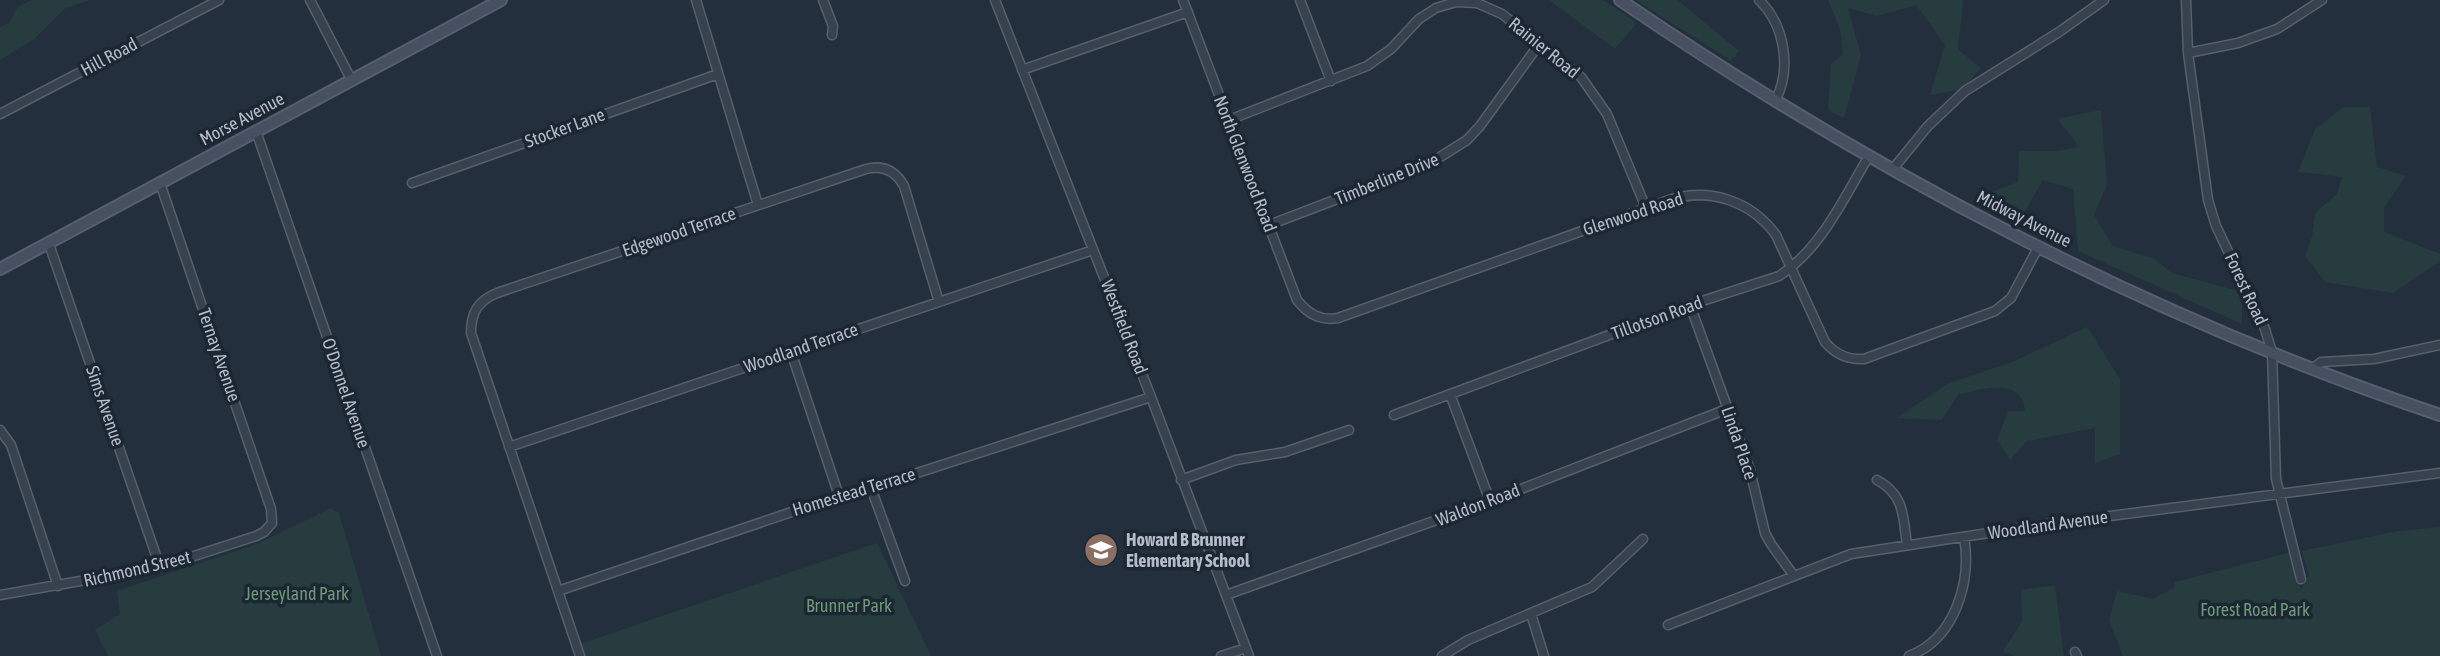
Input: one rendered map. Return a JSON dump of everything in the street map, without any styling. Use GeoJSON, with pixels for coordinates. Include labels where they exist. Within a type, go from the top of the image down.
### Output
{"type":"FeatureCollection","features":[{"type":"Feature","properties":{"kind":"main road","name":"Morse Avenue"},"geometry":{"type":"LineString","coordinates":[[0,269],[501,0]]}},
{"type":"Feature","properties":{"kind":"main road","name":"Midway Avenue"},"geometry":{"type":"LineString","coordinates":[[1620,0],[1775,101],[1868,156],[2039,246],[2139,295],[2312,369],[2440,415]]}},
{"type":"Feature","properties":{"kind":"street","name":"Hill Road"},"geometry":{"type":"LineString","coordinates":[[0,114],[219,0]]}},
{"type":"Feature","properties":{"kind":"street"},"geometry":{"type":"LineString","coordinates":[[310,0],[352,81]]}},
{"type":"Feature","properties":{"kind":"street"},"geometry":{"type":"LineString","coordinates":[[696,0],[758,205]]}},
{"type":"Feature","properties":{"kind":"street"},"geometry":{"type":"LineString","coordinates":[[823,0],[833,26],[832,34]]}},
{"type":"Feature","properties":{"kind":"street","name":"Westfield Road"},"geometry":{"type":"LineString","coordinates":[[995,0],[1248,652]]}},
{"type":"Feature","properties":{"kind":"street","name":"North Glenwood Road"},"geometry":{"type":"LineString","coordinates":[[1183,0],[1297,300],[1310,313],[1320,317]]}},
{"type":"Feature","properties":{"kind":"street"},"geometry":{"type":"LineString","coordinates":[[1300,0],[1331,81]]}},
{"type":"Feature","properties":{"kind":"street"},"geometry":{"type":"LineString","coordinates":[[1759,0],[1774,17],[1782,42],[1784,76],[1775,101]]}},
{"type":"Feature","properties":{"kind":"street"},"geometry":{"type":"LineString","coordinates":[[1892,170],[1928,127],[1965,91],[2059,32],[2104,0]]}},
{"type":"Feature","properties":{"kind":"street","name":"Forest Road"},"geometry":{"type":"LineString","coordinates":[[2186,0],[2188,53],[2212,213],[2265,329],[2272,352],[2276,479],[2301,579]]}},
{"type":"Feature","properties":{"kind":"street"},"geometry":{"type":"LineString","coordinates":[[2188,53],[2238,43],[2277,29],[2322,0]]}},
{"type":"Feature","properties":{"kind":"street","name":"Rainier Road"},"geometry":{"type":"LineString","coordinates":[[1229,120],[1331,81],[1379,58],[1430,11],[1456,2],[1476,3],[1490,7],[1581,77],[1607,114],[1646,208]]}},
{"type":"Feature","properties":{"kind":"street"},"geometry":{"type":"LineString","coordinates":[[1022,69],[1188,12]]}},
{"type":"Feature","properties":{"kind":"street","name":"Timberline Drive"},"geometry":{"type":"LineString","coordinates":[[1269,225],[1429,164],[1467,141],[1539,43]]}},
{"type":"Feature","properties":{"kind":"street","name":"Stocker Lane"},"geometry":{"type":"LineString","coordinates":[[412,183],[719,74]]}},
{"type":"Feature","properties":{"kind":"street","name":"O'Donnel Avenue"},"geometry":{"type":"LineString","coordinates":[[256,131],[437,656]]}},
{"type":"Feature","properties":{"kind":"street","name":"Tillotson Road"},"geometry":{"type":"LineString","coordinates":[[1394,415],[1690,305],[1770,280],[1792,268],[1820,238],[1868,156]]}},
{"type":"Feature","properties":{"kind":"street","name":"Edgewood Terrace"},"geometry":{"type":"LineString","coordinates":[[509,447],[471,333],[473,315],[481,302],[496,293],[877,167],[892,172],[904,186],[939,302]]}},
{"type":"Feature","properties":{"kind":"street","name":"Ternay Avenue"},"geometry":{"type":"LineString","coordinates":[[160,183],[271,509],[273,517],[269,528]]}},
{"type":"Feature","properties":{"kind":"street","name":"Glenwood Road"},"geometry":{"type":"LineString","coordinates":[[1320,317],[1338,318],[1675,198],[1713,195],[1732,200],[1757,214],[1771,228],[1825,342],[1830,349],[1846,358],[1864,359],[1995,311],[2011,298],[2039,246]]}},
{"type":"Feature","properties":{"kind":"street","name":"Sims Avenue"},"geometry":{"type":"LineString","coordinates":[[49,244],[160,567]]}},
{"type":"Feature","properties":{"kind":"street","name":"Woodland Terrace"},"geometry":{"type":"LineString","coordinates":[[509,447],[1093,250]]}},
{"type":"Feature","properties":{"kind":"street","name":"Linda Place"},"geometry":{"type":"LineString","coordinates":[[1690,305],[1750,470],[1765,533],[1794,576]]}},
{"type":"Feature","properties":{"kind":"street"},"geometry":{"type":"LineString","coordinates":[[2312,369],[2321,362],[2374,359],[2440,345]]}},
{"type":"Feature","properties":{"kind":"street"},"geometry":{"type":"LineString","coordinates":[[790,352],[839,496]]}},
{"type":"Feature","properties":{"kind":"street"},"geometry":{"type":"LineString","coordinates":[[1450,394],[1490,501]]}},
{"type":"Feature","properties":{"kind":"street","name":"Homestead Terrace"},"geometry":{"type":"LineString","coordinates":[[558,591],[839,496],[1151,397]]}},
{"type":"Feature","properties":{"kind":"street","name":"Waldon Road"},"geometry":{"type":"LineString","coordinates":[[1226,595],[1490,501],[1727,409]]}},
{"type":"Feature","properties":{"kind":"street"},"geometry":{"type":"LineString","coordinates":[[0,430],[10,445],[58,586]]}},
{"type":"Feature","properties":{"kind":"street"},"geometry":{"type":"LineString","coordinates":[[1181,480],[1236,460],[1285,452],[1349,430]]}},
{"type":"Feature","properties":{"kind":"street"},"geometry":{"type":"LineString","coordinates":[[509,447],[579,656]]}},
{"type":"Feature","properties":{"kind":"street","name":"Woodland Avenue"},"geometry":{"type":"LineString","coordinates":[[1668,625],[1852,554],[2440,473]]}},
{"type":"Feature","properties":{"kind":"street"},"geometry":{"type":"LineString","coordinates":[[1877,480],[1889,486],[1897,497],[1902,508],[1907,545]]}},
{"type":"Feature","properties":{"kind":"street"},"geometry":{"type":"LineString","coordinates":[[871,488],[905,581]]}},
{"type":"Feature","properties":{"kind":"street","name":"Richmond Street"},"geometry":{"type":"LineString","coordinates":[[0,595],[160,567],[256,536],[269,528]]}},
{"type":"Feature","properties":{"kind":"street"},"geometry":{"type":"LineString","coordinates":[[1914,655],[1940,633],[1958,604],[1966,571],[1964,537]]}},
{"type":"Feature","properties":{"kind":"street"},"geometry":{"type":"LineString","coordinates":[[1442,656],[1468,640],[1592,587],[1643,539]]}},
{"type":"Feature","properties":{"kind":"street"},"geometry":{"type":"LineString","coordinates":[[1531,614],[1544,656]]}},
{"type":"Feature","properties":{"kind":"street"},"geometry":{"type":"LineString","coordinates":[[1221,656],[1248,652]]}},
{"type":"Feature","properties":{"kind":"green space"},"geometry":{"type":"Polygon","coordinates":[[[32,0],[90,0],[64,9],[34,39],[0,60],[0,27],[9,23],[18,7],[32,0]]]}},
{"type":"Feature","properties":{"kind":"green space"},"geometry":{"type":"Polygon","coordinates":[[[1549,0],[1603,0],[1637,23],[1615,49],[1549,0]]]}},
{"type":"Feature","properties":{"kind":"green space"},"geometry":{"type":"Polygon","coordinates":[[[1636,0],[1678,0],[1739,51],[1731,61],[1636,0]]]}},
{"type":"Feature","properties":{"kind":"green space"},"geometry":{"type":"Polygon","coordinates":[[[1828,0],[1963,0],[1958,49],[1981,68],[1962,89],[1930,95],[1945,45],[1916,5],[1877,16],[1848,8],[1861,55],[1844,118],[1828,110],[1831,64],[1843,54],[1840,29],[1828,0]]]}},
{"type":"Feature","properties":{"kind":"green space"},"geometry":{"type":"Polygon","coordinates":[[[2344,107],[2370,107],[2377,167],[2406,176],[2384,207],[2384,232],[2440,254],[2440,261],[2393,293],[2325,282],[2305,256],[2312,237],[2315,213],[2337,194],[2342,177],[2298,172],[2315,129],[2344,107]]]}},
{"type":"Feature","properties":{"kind":"green space"},"geometry":{"type":"Polygon","coordinates":[[[2101,110],[2107,185],[2094,215],[2113,246],[2155,259],[2172,273],[2242,292],[2242,324],[2078,251],[2073,189],[2043,180],[2018,223],[1972,199],[2018,182],[2019,151],[2057,151],[2079,147],[2058,119],[2101,110]]]}},
{"type":"Feature","properties":{"kind":"green space"},"geometry":{"type":"Polygon","coordinates":[[[2087,327],[2120,379],[2120,454],[2095,463],[2095,428],[2027,441],[2010,460],[1997,440],[2008,411],[2025,411],[2022,400],[2009,389],[1989,388],[1958,395],[1942,420],[1896,418],[1947,384],[2012,362],[2087,327]]]}},
{"type":"Feature","properties":{"kind":"green space","name":"Jerseyland Park"},"geometry":{"type":"Polygon","coordinates":[[[331,508],[339,513],[381,656],[108,656],[95,630],[120,614],[117,591],[257,544],[331,508]]]}},
{"type":"Feature","properties":{"kind":"green space","name":"Forest Road Park"},"geometry":{"type":"Polygon","coordinates":[[[2440,527],[2440,656],[2123,656],[2109,620],[2117,591],[2153,599],[2175,587],[2175,582],[2292,552],[2301,589],[2309,575],[2302,551],[2398,531],[2440,527]]]}},
{"type":"Feature","properties":{"kind":"green space","name":"Brunner Park"},"geometry":{"type":"Polygon","coordinates":[[[877,543],[931,656],[584,656],[580,644],[877,543]]]}},
{"type":"Feature","properties":{"kind":"green space"},"geometry":{"type":"Polygon","coordinates":[[[2055,585],[2064,656],[2014,656],[2003,651],[2022,621],[2021,590],[2055,585]]]}},
{"type":"Feature","properties":{"kind":"place","name":"Howard B Brunner Elementary School"},"geometry":{"type":"Point","coordinates":[1101,550]}}]}
